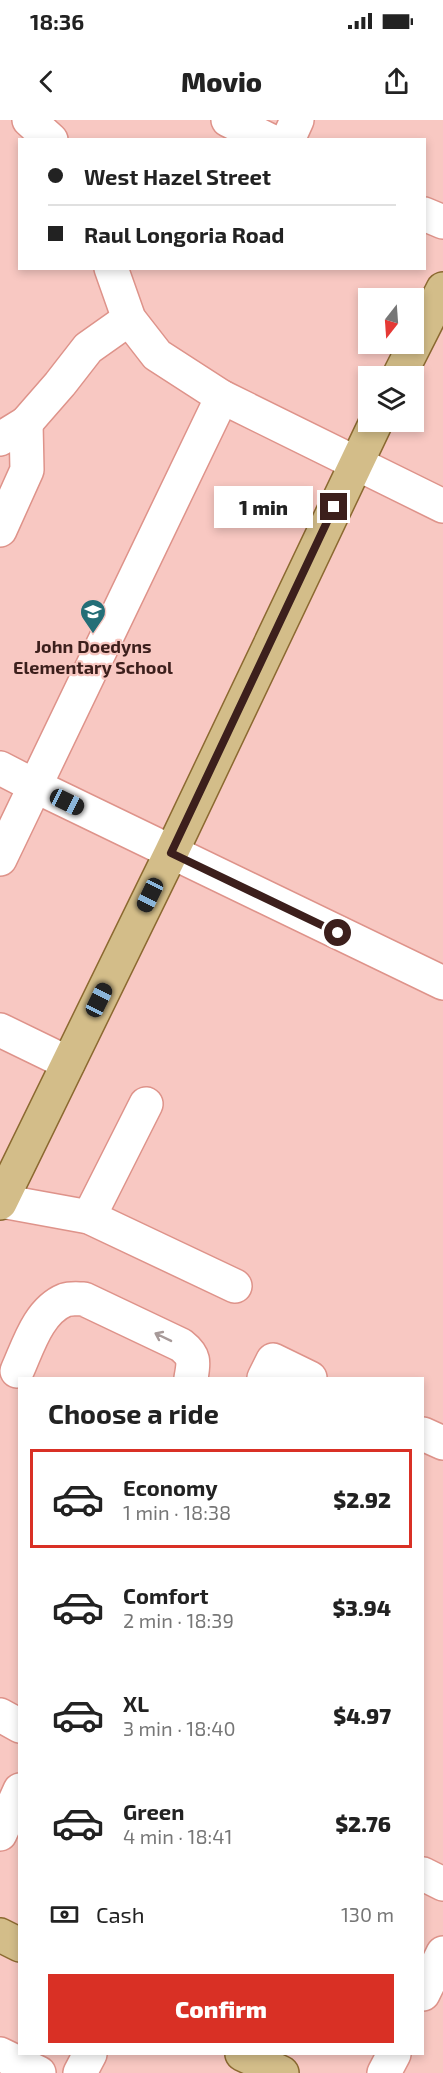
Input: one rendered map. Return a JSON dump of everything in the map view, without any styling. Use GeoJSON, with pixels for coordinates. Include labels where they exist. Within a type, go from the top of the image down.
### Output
{"type":"FeatureCollection","features":[{"type":"Feature","properties":{"kind":"main road"},"geometry":{"type":"LineString","coordinates":[[404,366],[443,289]]}},
{"type":"Feature","properties":{"kind":"main road"},"geometry":{"type":"LineString","coordinates":[[1,1202],[171,853],[371,432]]}},
{"type":"Feature","properties":{"kind":"main road"},"geometry":{"type":"LineString","coordinates":[[0,1935],[18,1944]]}},
{"type":"Feature","properties":{"kind":"main road"},"geometry":{"type":"LineString","coordinates":[[244,2055],[282,2073]]}},
{"type":"Feature","properties":{"kind":"street"},"geometry":{"type":"LineString","coordinates":[[29,120],[49,138]]}},
{"type":"Feature","properties":{"kind":"street"},"geometry":{"type":"LineString","coordinates":[[228,120],[265,138]]}},
{"type":"Feature","properties":{"kind":"street"},"geometry":{"type":"LineString","coordinates":[[289,138],[297,120]]}},
{"type":"Feature","properties":{"kind":"street"},"geometry":{"type":"LineString","coordinates":[[426,215],[443,222]]}},
{"type":"Feature","properties":{"kind":"street"},"geometry":{"type":"LineString","coordinates":[[112,270],[129,319],[157,356],[222,397],[443,507]]}},
{"type":"Feature","properties":{"kind":"street"},"geometry":{"type":"LineString","coordinates":[[0,530],[27,470],[13,431],[60,384],[88,348],[129,319]]}},
{"type":"Feature","properties":{"kind":"street"},"geometry":{"type":"LineString","coordinates":[[0,859],[222,397]]}},
{"type":"Feature","properties":{"kind":"street"},"geometry":{"type":"LineString","coordinates":[[0,768],[171,853],[443,982]]}},
{"type":"Feature","properties":{"kind":"street"},"geometry":{"type":"LineString","coordinates":[[0,1030],[68,1063]]}},
{"type":"Feature","properties":{"kind":"street"},"geometry":{"type":"LineString","coordinates":[[89,1217],[146,1104]]}},
{"type":"Feature","properties":{"kind":"street"},"geometry":{"type":"LineString","coordinates":[[1,1202],[89,1217],[235,1286]]}},
{"type":"Feature","properties":{"kind":"street"},"geometry":{"type":"LineString","coordinates":[[16,1370],[41,1321],[53,1307],[67,1299],[84,1299],[181,1345],[190,1353],[194,1363],[191,1377]]}},
{"type":"Feature","properties":{"kind":"street"},"geometry":{"type":"LineString","coordinates":[[268,1369],[305,1377]]}},
{"type":"Feature","properties":{"kind":"street"},"geometry":{"type":"LineString","coordinates":[[424,1434],[443,1443]]}},
{"type":"Feature","properties":{"kind":"street"},"geometry":{"type":"LineString","coordinates":[[0,1715],[18,1725]]}},
{"type":"Feature","properties":{"kind":"street"},"geometry":{"type":"LineString","coordinates":[[424,1874],[443,1884]]}},
{"type":"Feature","properties":{"kind":"street"},"geometry":{"type":"LineString","coordinates":[[424,1992],[443,1953]]}},
{"type":"Feature","properties":{"kind":"street"},"geometry":{"type":"LineString","coordinates":[[0,2054],[39,2073]]}},
{"type":"Feature","properties":{"kind":"street"},"geometry":{"type":"LineString","coordinates":[[80,2073],[89,2055]]}},
{"type":"Feature","properties":{"kind":"street"},"geometry":{"type":"LineString","coordinates":[[384,2073],[393,2055]]}},
{"type":"Feature","properties":{"kind":"place","name":"John Doedyns Elementary School"},"geometry":{"type":"Point","coordinates":[93,635]}},
{"type":"Feature","properties":{"kind":"route"},"geometry":{"type":"LineString","coordinates":[[334,507],[171,853],[338,933]]}}]}
